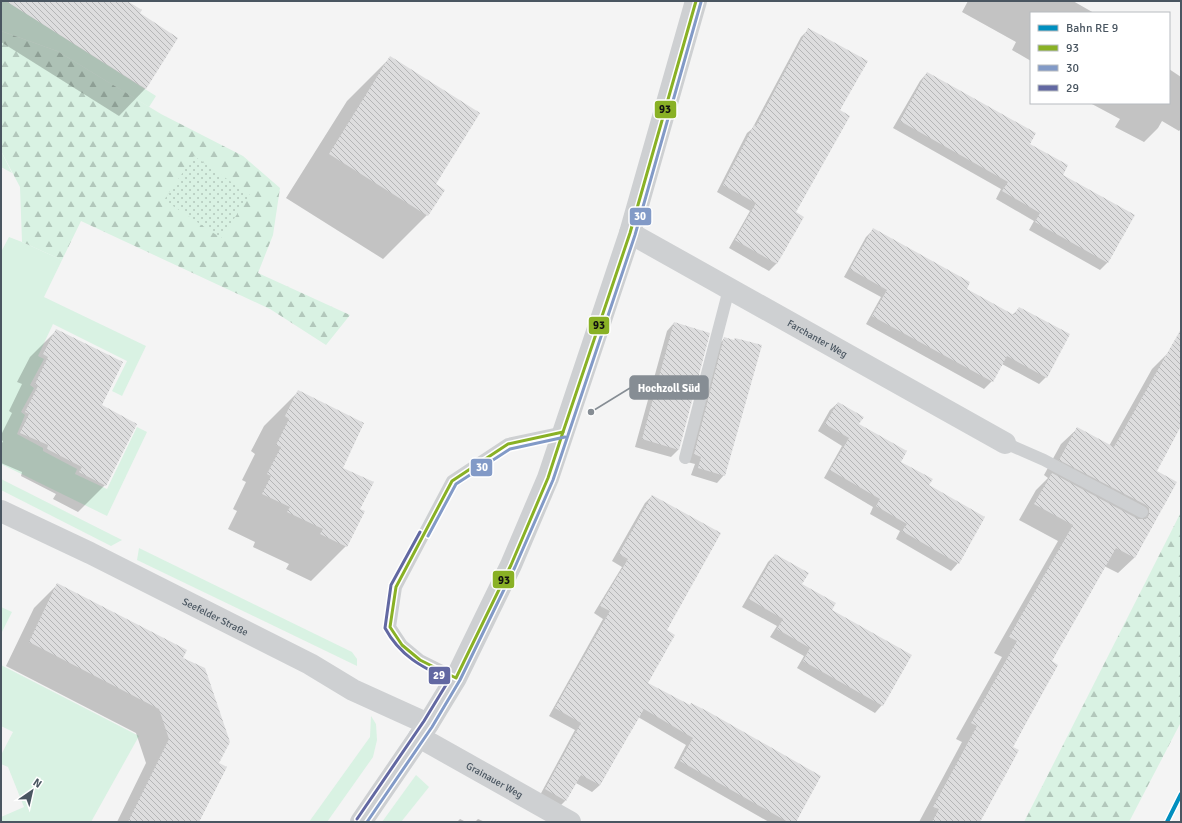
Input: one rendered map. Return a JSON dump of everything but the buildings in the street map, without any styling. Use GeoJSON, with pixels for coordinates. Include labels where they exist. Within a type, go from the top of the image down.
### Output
{"type":"FeatureCollection","features":[{"type":"Feature","properties":{"kind":"street"},"geometry":{"type":"LineString","coordinates":[[361,822],[424,730],[456,678],[511,565],[548,478],[630,233],[696,1]]}},
{"type":"Feature","properties":{"kind":"street","name":"Farchanter Weg"},"geometry":{"type":"LineString","coordinates":[[630,233],[1006,444]]}},
{"type":"Feature","properties":{"kind":"street","name":"Seefelder Straße"},"geometry":{"type":"LineString","coordinates":[[1,511],[304,661],[424,730]]}},
{"type":"Feature","properties":{"kind":"street","name":"Grainauer Weg"},"geometry":{"type":"LineString","coordinates":[[424,730],[570,822]]}},
{"type":"Feature","properties":{"kind":"lane"},"geometry":{"type":"LineString","coordinates":[[684,458],[729,289]]}},
{"type":"Feature","properties":{"kind":"lane"},"geometry":{"type":"LineString","coordinates":[[456,678],[420,660],[402,645],[390,627],[396,586],[452,481],[508,444],[564,432]]}},
{"type":"Feature","properties":{"kind":"lane"},"geometry":{"type":"LineString","coordinates":[[1006,444],[1044,460],[1142,512]]}},
{"type":"Feature","properties":{"kind":"green space"},"geometry":{"type":"Polygon","coordinates":[[[1,1],[6,1],[156,96],[149,107],[57,51],[1,31],[1,1]]]}},
{"type":"Feature","properties":{"kind":"green space"},"geometry":{"type":"Polygon","coordinates":[[[1,31],[57,51],[161,114],[243,156],[280,188],[273,235],[258,273],[350,315],[326,345],[270,309],[81,221],[62,260],[22,242],[20,187],[1,151],[1,31]]]}},
{"type":"Feature","properties":{"kind":"green space"},"geometry":{"type":"Polygon","coordinates":[[[1,151],[12,173],[1,167],[1,151]]]}},
{"type":"Feature","properties":{"kind":"green space"},"geometry":{"type":"Polygon","coordinates":[[[194,156],[250,195],[221,238],[164,200],[194,156]]]}},
{"type":"Feature","properties":{"kind":"green space"},"geometry":{"type":"Polygon","coordinates":[[[9,237],[62,260],[44,297],[146,346],[122,396],[112,391],[127,361],[53,324],[38,356],[44,359],[30,385],[34,388],[21,412],[25,415],[17,434],[43,448],[43,451],[77,469],[75,474],[107,489],[137,427],[147,432],[107,516],[1,464],[1,252],[9,237]]]}},
{"type":"Feature","properties":{"kind":"green space"},"geometry":{"type":"Polygon","coordinates":[[[1,479],[122,540],[111,546],[1,490],[1,479]]]}},
{"type":"Feature","properties":{"kind":"green space"},"geometry":{"type":"Polygon","coordinates":[[[1181,512],[1181,722],[1129,822],[1024,822],[1181,512]]]}},
{"type":"Feature","properties":{"kind":"green space"},"geometry":{"type":"Polygon","coordinates":[[[139,548],[352,652],[357,659],[357,666],[137,560],[139,548]]]}},
{"type":"Feature","properties":{"kind":"green space"},"geometry":{"type":"Polygon","coordinates":[[[1,607],[12,612],[1,634],[1,607]]]}},
{"type":"Feature","properties":{"kind":"green space"},"geometry":{"type":"Polygon","coordinates":[[[1,665],[139,736],[91,822],[1,822],[1,817],[24,807],[8,767],[1,764],[1,755],[13,732],[1,726],[1,665]]]}},
{"type":"Feature","properties":{"kind":"green space"},"geometry":{"type":"Polygon","coordinates":[[[371,716],[376,724],[377,740],[373,757],[327,822],[309,822],[370,737],[371,716]]]}},
{"type":"Feature","properties":{"kind":"green space"},"geometry":{"type":"Polygon","coordinates":[[[416,775],[429,787],[401,822],[382,822],[416,775]]]}},
{"type":"Feature","properties":{"kind":"transit line","name":"93"},"geometry":{"type":"LineString","coordinates":[[563,432],[630,233],[696,1]]}},
{"type":"Feature","properties":{"kind":"transit line","name":"30"},"geometry":{"type":"LineString","coordinates":[[367,822],[432,727],[460,680],[515,567],[553,480],[635,235],[701,2]]}},
{"type":"Feature","properties":{"kind":"transit line","name":"93"},"geometry":{"type":"LineString","coordinates":[[563,432],[548,478],[511,565],[456,678],[420,660],[402,645],[390,627],[396,587],[452,481],[508,444],[563,432]]}},
{"type":"Feature","properties":{"kind":"transit line","name":"30"},"geometry":{"type":"LineString","coordinates":[[428,536],[456,484],[510,449],[565,437]]}},
{"type":"Feature","properties":{"kind":"transit line","name":"29"},"geometry":{"type":"LineString","coordinates":[[357,819],[424,721],[449,680],[412,660],[391,638],[385,628],[391,585],[420,532]]}},
{"type":"Feature","properties":{"kind":"transit line"},"geometry":{"type":"LineString","coordinates":[[1167,822],[1181,794]]}},
{"type":"Feature","properties":{"kind":"place","name":"Hochzoll Süd"},"geometry":{"type":"Point","coordinates":[591,412]}}]}
